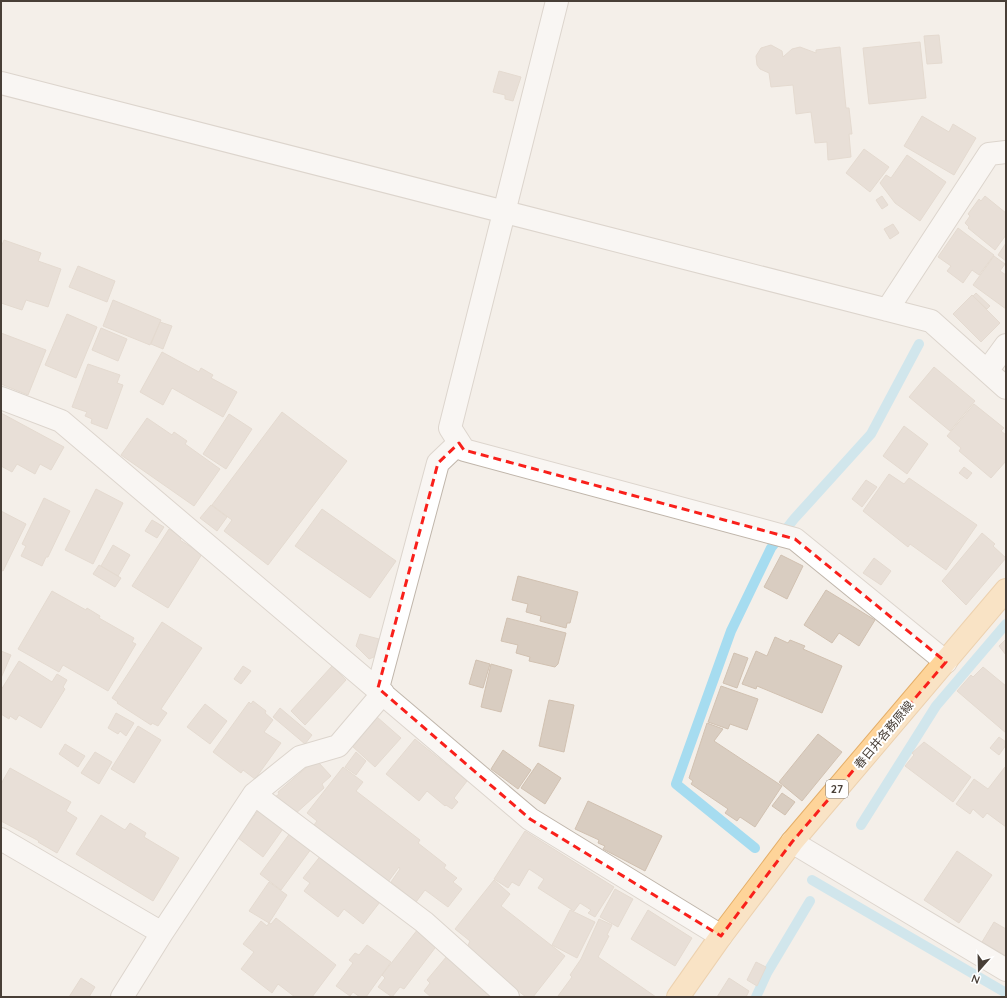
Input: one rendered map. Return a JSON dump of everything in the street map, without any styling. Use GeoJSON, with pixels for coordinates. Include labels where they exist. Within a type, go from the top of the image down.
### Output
{"type":"FeatureCollection","features":[{"type":"Feature","properties":{"kind":"main road","name":"春日井各務原線"},"geometry":{"type":"LineString","coordinates":[[678,997],[721,936],[792,842],[1006,590]]}},
{"type":"Feature","properties":{"kind":"street"},"geometry":{"type":"LineString","coordinates":[[556,1],[505,212],[450,428],[464,450],[795,539],[946,662]]}},
{"type":"Feature","properties":{"kind":"street"},"geometry":{"type":"LineString","coordinates":[[1,83],[931,321],[1006,388]]}},
{"type":"Feature","properties":{"kind":"street"},"geometry":{"type":"LineString","coordinates":[[887,310],[989,154],[1006,152]]}},
{"type":"Feature","properties":{"kind":"street"},"geometry":{"type":"LineString","coordinates":[[986,371],[1006,345]]}},
{"type":"Feature","properties":{"kind":"street"},"geometry":{"type":"LineString","coordinates":[[1,398],[61,422],[381,691],[530,819],[721,936]]}},
{"type":"Feature","properties":{"kind":"street"},"geometry":{"type":"LineString","coordinates":[[122,997],[162,932],[254,794],[300,757],[338,746],[381,691],[438,463],[459,443]]}},
{"type":"Feature","properties":{"kind":"street"},"geometry":{"type":"LineString","coordinates":[[254,794],[424,922],[508,997]]}},
{"type":"Feature","properties":{"kind":"street"},"geometry":{"type":"LineString","coordinates":[[1,839],[162,932]]}},
{"type":"Feature","properties":{"kind":"street"},"geometry":{"type":"LineString","coordinates":[[792,842],[1006,970]]}},
{"type":"Feature","properties":{"kind":"highlighted area"},"geometry":{"type":"Polygon","coordinates":[[[459,443],[464,450],[795,539],[946,662],[792,842],[721,936],[530,819],[378,688],[438,463],[459,443]]]}},
{"type":"Feature","properties":{"kind":"building"},"geometry":{"type":"Polygon","coordinates":[[[939,35],[942,63],[927,64],[924,36],[939,35]]]}},
{"type":"Feature","properties":{"kind":"building"},"geometry":{"type":"Polygon","coordinates":[[[920,42],[926,98],[869,104],[863,48],[920,42]]]}},
{"type":"Feature","properties":{"kind":"building"},"geometry":{"type":"Polygon","coordinates":[[[771,45],[782,51],[783,57],[792,49],[800,47],[816,53],[816,50],[840,47],[846,108],[849,108],[852,134],[849,134],[851,157],[828,160],[827,142],[815,143],[811,112],[796,114],[793,85],[771,87],[769,73],[760,69],[757,65],[756,56],[761,48],[771,45]]]}},
{"type":"Feature","properties":{"kind":"building"},"geometry":{"type":"Polygon","coordinates":[[[499,71],[521,77],[513,101],[505,99],[505,95],[493,92],[499,71]]]}},
{"type":"Feature","properties":{"kind":"building"},"geometry":{"type":"Polygon","coordinates":[[[922,116],[949,132],[953,124],[976,138],[954,175],[904,146],[922,116]]]}},
{"type":"Feature","properties":{"kind":"building"},"geometry":{"type":"Polygon","coordinates":[[[864,149],[889,167],[870,192],[846,173],[864,149]]]}},
{"type":"Feature","properties":{"kind":"building"},"geometry":{"type":"Polygon","coordinates":[[[907,155],[946,182],[920,221],[895,203],[880,183],[886,175],[891,178],[907,155]]]}},
{"type":"Feature","properties":{"kind":"building"},"geometry":{"type":"Polygon","coordinates":[[[882,196],[888,205],[882,209],[876,200],[882,196]]]}},
{"type":"Feature","properties":{"kind":"building"},"geometry":{"type":"Polygon","coordinates":[[[985,196],[1006,213],[1006,235],[995,250],[968,228],[969,227],[965,223],[970,216],[968,214],[979,199],[981,201],[985,196]]]}},
{"type":"Feature","properties":{"kind":"building"},"geometry":{"type":"Polygon","coordinates":[[[893,224],[899,233],[890,239],[884,229],[893,224]]]}},
{"type":"Feature","properties":{"kind":"building"},"geometry":{"type":"Polygon","coordinates":[[[958,228],[994,255],[979,275],[972,270],[963,283],[947,271],[951,266],[938,257],[958,228]]]}},
{"type":"Feature","properties":{"kind":"building"},"geometry":{"type":"Polygon","coordinates":[[[4,240],[41,253],[38,261],[61,269],[48,307],[26,300],[22,310],[1,303],[1,247],[4,240]]]}},
{"type":"Feature","properties":{"kind":"building"},"geometry":{"type":"Polygon","coordinates":[[[1006,243],[1006,261],[998,255],[1006,243]]]}},
{"type":"Feature","properties":{"kind":"building"},"geometry":{"type":"Polygon","coordinates":[[[994,256],[1005,264],[1000,271],[1006,275],[1006,309],[973,285],[994,256]]]}},
{"type":"Feature","properties":{"kind":"building"},"geometry":{"type":"Polygon","coordinates":[[[78,266],[115,281],[107,302],[69,287],[78,266]]]}},
{"type":"Feature","properties":{"kind":"building"},"geometry":{"type":"Polygon","coordinates":[[[976,293],[990,306],[987,309],[973,296],[976,293]]]}},
{"type":"Feature","properties":{"kind":"building"},"geometry":{"type":"Polygon","coordinates":[[[972,295],[1000,323],[981,342],[953,314],[972,295]]]}},
{"type":"Feature","properties":{"kind":"building"},"geometry":{"type":"Polygon","coordinates":[[[113,300],[161,320],[150,345],[103,326],[113,300]]]}},
{"type":"Feature","properties":{"kind":"building"},"geometry":{"type":"Polygon","coordinates":[[[67,314],[97,327],[76,378],[45,365],[67,314]]]}},
{"type":"Feature","properties":{"kind":"building"},"geometry":{"type":"Polygon","coordinates":[[[160,322],[172,326],[163,349],[151,344],[160,322]]]}},
{"type":"Feature","properties":{"kind":"building"},"geometry":{"type":"Polygon","coordinates":[[[101,328],[127,339],[118,361],[92,350],[101,328]]]}},
{"type":"Feature","properties":{"kind":"building"},"geometry":{"type":"Polygon","coordinates":[[[1,333],[46,350],[28,395],[1,384],[1,333]]]}},
{"type":"Feature","properties":{"kind":"building"},"geometry":{"type":"Polygon","coordinates":[[[162,352],[199,372],[201,368],[213,375],[211,378],[237,392],[223,417],[172,388],[163,405],[140,392],[162,352]]]}},
{"type":"Feature","properties":{"kind":"building"},"geometry":{"type":"Polygon","coordinates":[[[88,364],[120,375],[117,383],[123,385],[107,429],[91,423],[92,419],[85,416],[87,412],[72,407],[88,364]]]}},
{"type":"Feature","properties":{"kind":"building"},"geometry":{"type":"Polygon","coordinates":[[[934,367],[975,401],[950,431],[909,397],[934,367]]]}},
{"type":"Feature","properties":{"kind":"building"},"geometry":{"type":"Polygon","coordinates":[[[974,404],[1004,428],[1001,431],[1006,435],[1006,461],[991,478],[959,451],[961,448],[947,436],[974,404]]]}},
{"type":"Feature","properties":{"kind":"building"},"geometry":{"type":"Polygon","coordinates":[[[282,412],[347,461],[268,565],[224,531],[232,520],[212,505],[282,412]]]}},
{"type":"Feature","properties":{"kind":"building"},"geometry":{"type":"Polygon","coordinates":[[[1,413],[64,447],[51,470],[40,464],[35,474],[17,464],[12,472],[1,466],[1,413]]]}},
{"type":"Feature","properties":{"kind":"building"},"geometry":{"type":"Polygon","coordinates":[[[229,414],[252,429],[226,469],[203,454],[229,414]]]}},
{"type":"Feature","properties":{"kind":"building"},"geometry":{"type":"Polygon","coordinates":[[[147,418],[172,435],[174,432],[187,441],[185,444],[220,469],[194,506],[121,455],[147,418]]]}},
{"type":"Feature","properties":{"kind":"building"},"geometry":{"type":"Polygon","coordinates":[[[904,426],[928,444],[907,474],[883,456],[904,426]]]}},
{"type":"Feature","properties":{"kind":"building"},"geometry":{"type":"Polygon","coordinates":[[[964,467],[972,473],[967,479],[959,473],[964,467]]]}},
{"type":"Feature","properties":{"kind":"building"},"geometry":{"type":"Polygon","coordinates":[[[889,474],[904,484],[909,478],[977,525],[946,570],[910,544],[908,547],[863,511],[889,474]]]}},
{"type":"Feature","properties":{"kind":"building"},"geometry":{"type":"Polygon","coordinates":[[[866,480],[877,487],[862,507],[852,499],[866,480]]]}},
{"type":"Feature","properties":{"kind":"building"},"geometry":{"type":"Polygon","coordinates":[[[96,489],[123,503],[93,564],[65,550],[96,489]]]}},
{"type":"Feature","properties":{"kind":"building"},"geometry":{"type":"Polygon","coordinates":[[[44,498],[70,511],[48,557],[46,557],[42,566],[21,556],[26,546],[22,544],[44,498]]]}},
{"type":"Feature","properties":{"kind":"building"},"geometry":{"type":"Polygon","coordinates":[[[211,505],[227,517],[217,531],[200,518],[211,505]]]}},
{"type":"Feature","properties":{"kind":"building"},"geometry":{"type":"Polygon","coordinates":[[[322,509],[396,561],[370,598],[295,546],[322,509]]]}},
{"type":"Feature","properties":{"kind":"building"},"geometry":{"type":"Polygon","coordinates":[[[1,511],[26,524],[3,571],[1,570],[1,511]]]}},
{"type":"Feature","properties":{"kind":"building"},"geometry":{"type":"Polygon","coordinates":[[[152,520],[164,527],[157,538],[145,531],[152,520]]]}},
{"type":"Feature","properties":{"kind":"building"},"geometry":{"type":"Polygon","coordinates":[[[169,529],[182,537],[180,540],[202,554],[168,608],[132,586],[169,529]]]}},
{"type":"Feature","properties":{"kind":"building"},"geometry":{"type":"Polygon","coordinates":[[[982,533],[995,544],[993,546],[1006,558],[966,605],[942,581],[982,533]]]}},
{"type":"Feature","properties":{"kind":"building"},"geometry":{"type":"Polygon","coordinates":[[[113,545],[130,555],[118,576],[101,566],[113,545]]]}},
{"type":"Feature","properties":{"kind":"building"},"geometry":{"type":"Polygon","coordinates":[[[781,555],[803,566],[787,599],[764,587],[781,555]]]}},
{"type":"Feature","properties":{"kind":"building"},"geometry":{"type":"Polygon","coordinates":[[[874,558],[891,571],[881,585],[863,573],[874,558]]]}},
{"type":"Feature","properties":{"kind":"building"},"geometry":{"type":"Polygon","coordinates":[[[99,565],[121,578],[115,587],[93,574],[99,565]]]}},
{"type":"Feature","properties":{"kind":"building"},"geometry":{"type":"Polygon","coordinates":[[[518,576],[578,592],[570,623],[567,623],[566,628],[540,621],[541,616],[526,612],[528,604],[512,600],[518,576]]]}},
{"type":"Feature","properties":{"kind":"building"},"geometry":{"type":"Polygon","coordinates":[[[826,590],[875,620],[859,646],[839,633],[832,643],[804,625],[826,590]]]}},
{"type":"Feature","properties":{"kind":"building"},"geometry":{"type":"Polygon","coordinates":[[[52,591],[86,610],[87,608],[100,616],[99,618],[134,638],[132,642],[136,644],[108,691],[63,665],[59,672],[18,649],[52,591]]]}},
{"type":"Feature","properties":{"kind":"building"},"geometry":{"type":"Polygon","coordinates":[[[507,618],[566,633],[558,664],[555,667],[529,661],[530,657],[516,653],[518,645],[501,641],[507,618]]]}},
{"type":"Feature","properties":{"kind":"building"},"geometry":{"type":"Polygon","coordinates":[[[162,622],[202,648],[161,709],[167,713],[158,726],[152,723],[151,725],[117,703],[118,702],[112,698],[162,622]]]}},
{"type":"Feature","properties":{"kind":"building"},"geometry":{"type":"Polygon","coordinates":[[[360,634],[379,639],[374,657],[369,659],[356,646],[360,634]]]}},
{"type":"Feature","properties":{"kind":"building"},"geometry":{"type":"Polygon","coordinates":[[[775,637],[788,643],[790,640],[805,646],[803,649],[842,666],[822,713],[757,686],[756,689],[742,684],[756,651],[767,656],[775,637]]]}},
{"type":"Feature","properties":{"kind":"building"},"geometry":{"type":"Polygon","coordinates":[[[1006,639],[1006,655],[999,646],[1006,639]]]}},
{"type":"Feature","properties":{"kind":"building"},"geometry":{"type":"Polygon","coordinates":[[[1,651],[11,655],[1,678],[1,651]]]}},
{"type":"Feature","properties":{"kind":"building"},"geometry":{"type":"Polygon","coordinates":[[[734,653],[748,658],[737,688],[723,683],[734,653]]]}},
{"type":"Feature","properties":{"kind":"building"},"geometry":{"type":"Polygon","coordinates":[[[476,660],[490,664],[483,688],[469,684],[476,660]]]}},
{"type":"Feature","properties":{"kind":"building"},"geometry":{"type":"Polygon","coordinates":[[[19,661],[52,682],[57,674],[67,680],[63,687],[65,689],[41,728],[19,715],[16,720],[10,716],[9,719],[1,714],[1,690],[19,661]]]}},
{"type":"Feature","properties":{"kind":"building"},"geometry":{"type":"Polygon","coordinates":[[[491,664],[512,670],[501,712],[481,707],[491,664]]]}},
{"type":"Feature","properties":{"kind":"building"},"geometry":{"type":"Polygon","coordinates":[[[243,666],[251,671],[241,684],[234,679],[243,666]]]}},
{"type":"Feature","properties":{"kind":"building"},"geometry":{"type":"Polygon","coordinates":[[[332,666],[346,680],[305,725],[291,711],[332,666]]]}},
{"type":"Feature","properties":{"kind":"building"},"geometry":{"type":"Polygon","coordinates":[[[983,667],[1006,686],[1006,733],[957,691],[971,675],[973,677],[983,667]]]}},
{"type":"Feature","properties":{"kind":"building"},"geometry":{"type":"Polygon","coordinates":[[[721,686],[758,699],[747,730],[730,724],[728,729],[708,722],[721,686]]]}},
{"type":"Feature","properties":{"kind":"building"},"geometry":{"type":"Polygon","coordinates":[[[549,700],[574,705],[564,752],[539,746],[549,700]]]}},
{"type":"Feature","properties":{"kind":"building"},"geometry":{"type":"Polygon","coordinates":[[[253,701],[266,711],[265,713],[273,720],[264,732],[281,743],[255,779],[243,770],[241,773],[213,752],[249,702],[251,704],[253,701]]]}},
{"type":"Feature","properties":{"kind":"building"},"geometry":{"type":"Polygon","coordinates":[[[205,704],[227,721],[210,744],[187,727],[205,704]]]}},
{"type":"Feature","properties":{"kind":"building"},"geometry":{"type":"Polygon","coordinates":[[[280,708],[312,735],[305,744],[273,717],[280,708]]]}},
{"type":"Feature","properties":{"kind":"building"},"geometry":{"type":"Polygon","coordinates":[[[116,713],[134,723],[126,736],[120,731],[118,734],[108,728],[116,713]]]}},
{"type":"Feature","properties":{"kind":"building"},"geometry":{"type":"Polygon","coordinates":[[[377,717],[401,738],[375,767],[352,746],[377,717]]]}},
{"type":"Feature","properties":{"kind":"building"},"geometry":{"type":"Polygon","coordinates":[[[707,723],[723,729],[714,741],[782,786],[755,827],[740,817],[737,821],[725,813],[728,809],[691,784],[693,781],[689,778],[707,723]]]}},
{"type":"Feature","properties":{"kind":"building"},"geometry":{"type":"Polygon","coordinates":[[[138,726],[161,740],[134,783],[111,769],[138,726]]]}},
{"type":"Feature","properties":{"kind":"building"},"geometry":{"type":"Polygon","coordinates":[[[818,734],[842,752],[802,801],[779,782],[818,734]]]}},
{"type":"Feature","properties":{"kind":"building"},"geometry":{"type":"Polygon","coordinates":[[[999,737],[1006,742],[1006,745],[999,755],[990,748],[999,737]]]}},
{"type":"Feature","properties":{"kind":"building"},"geometry":{"type":"Polygon","coordinates":[[[415,739],[467,781],[454,798],[458,802],[452,809],[446,805],[445,806],[427,791],[419,801],[386,774],[415,739]]]}},
{"type":"Feature","properties":{"kind":"building"},"geometry":{"type":"Polygon","coordinates":[[[924,742],[971,777],[953,802],[905,766],[914,755],[912,753],[924,742]]]}},
{"type":"Feature","properties":{"kind":"building"},"geometry":{"type":"Polygon","coordinates":[[[65,744],[85,756],[78,767],[59,754],[65,744]]]}},
{"type":"Feature","properties":{"kind":"building"},"geometry":{"type":"Polygon","coordinates":[[[503,750],[531,770],[518,789],[491,769],[503,750]]]}},
{"type":"Feature","properties":{"kind":"building"},"geometry":{"type":"Polygon","coordinates":[[[95,752],[112,762],[99,784],[81,773],[95,752]]]}},
{"type":"Feature","properties":{"kind":"building"},"geometry":{"type":"Polygon","coordinates":[[[356,752],[366,761],[356,775],[345,767],[356,752]]]}},
{"type":"Feature","properties":{"kind":"building"},"geometry":{"type":"Polygon","coordinates":[[[319,763],[331,776],[322,784],[324,788],[294,815],[275,797],[279,794],[278,792],[308,766],[319,763]]]}},
{"type":"Feature","properties":{"kind":"building"},"geometry":{"type":"Polygon","coordinates":[[[538,763],[561,778],[545,804],[521,788],[538,763]]]}},
{"type":"Feature","properties":{"kind":"building"},"geometry":{"type":"Polygon","coordinates":[[[343,767],[363,782],[356,791],[420,840],[418,843],[446,865],[444,868],[457,878],[453,882],[462,889],[448,907],[425,890],[416,902],[391,882],[400,869],[399,867],[388,882],[314,825],[317,821],[307,813],[343,767]]]}},
{"type":"Feature","properties":{"kind":"building"},"geometry":{"type":"Polygon","coordinates":[[[1005,767],[1006,827],[987,813],[983,818],[973,809],[970,814],[956,804],[974,779],[988,789],[1005,767]]]}},
{"type":"Feature","properties":{"kind":"building"},"geometry":{"type":"Polygon","coordinates":[[[10,768],[71,802],[66,811],[77,818],[57,853],[38,842],[39,841],[1,821],[1,784],[10,768]]]}},
{"type":"Feature","properties":{"kind":"building"},"geometry":{"type":"Polygon","coordinates":[[[782,793],[795,802],[785,815],[772,806],[782,793]]]}},
{"type":"Feature","properties":{"kind":"building"},"geometry":{"type":"Polygon","coordinates":[[[588,801],[662,836],[645,871],[603,849],[605,846],[598,843],[599,840],[575,829],[588,801]]]}},
{"type":"Feature","properties":{"kind":"building"},"geometry":{"type":"Polygon","coordinates":[[[260,808],[285,826],[263,857],[238,838],[260,808]]]}},
{"type":"Feature","properties":{"kind":"building"},"geometry":{"type":"Polygon","coordinates":[[[101,815],[125,830],[130,823],[146,833],[144,837],[179,858],[153,901],[76,854],[101,815]]]}},
{"type":"Feature","properties":{"kind":"building"},"geometry":{"type":"Polygon","coordinates":[[[293,829],[314,845],[281,890],[260,874],[293,829]]]}},
{"type":"Feature","properties":{"kind":"building"},"geometry":{"type":"Polygon","coordinates":[[[525,831],[614,887],[595,917],[588,913],[591,910],[580,903],[574,911],[538,888],[544,879],[529,869],[519,886],[512,882],[508,888],[494,879],[525,831]]]}},
{"type":"Feature","properties":{"kind":"building"},"geometry":{"type":"Polygon","coordinates":[[[957,851],[992,875],[959,923],[924,900],[957,851]]]}},
{"type":"Feature","properties":{"kind":"building"},"geometry":{"type":"Polygon","coordinates":[[[322,854],[383,898],[363,924],[344,909],[338,917],[304,891],[310,883],[303,878],[322,854]]]}},
{"type":"Feature","properties":{"kind":"building"},"geometry":{"type":"Polygon","coordinates":[[[494,880],[510,894],[501,906],[565,956],[533,997],[526,997],[466,950],[470,941],[455,929],[494,880]]]}},
{"type":"Feature","properties":{"kind":"building"},"geometry":{"type":"Polygon","coordinates":[[[269,882],[287,895],[269,923],[249,911],[269,882]]]}},
{"type":"Feature","properties":{"kind":"building"},"geometry":{"type":"Polygon","coordinates":[[[615,889],[633,899],[618,927],[600,917],[615,889]]]}},
{"type":"Feature","properties":{"kind":"building"},"geometry":{"type":"Polygon","coordinates":[[[570,910],[595,922],[577,958],[552,945],[570,910]]]}},
{"type":"Feature","properties":{"kind":"building"},"geometry":{"type":"Polygon","coordinates":[[[648,910],[692,938],[675,966],[631,939],[648,910]]]}},
{"type":"Feature","properties":{"kind":"building"},"geometry":{"type":"Polygon","coordinates":[[[276,918],[336,965],[312,997],[295,997],[278,984],[272,993],[241,969],[254,952],[243,944],[261,921],[267,926],[276,918]]]}},
{"type":"Feature","properties":{"kind":"building"},"geometry":{"type":"Polygon","coordinates":[[[599,919],[612,925],[607,935],[609,936],[598,957],[656,997],[558,996],[572,977],[570,975],[581,959],[599,919]]]}},
{"type":"Feature","properties":{"kind":"building"},"geometry":{"type":"Polygon","coordinates":[[[994,922],[1006,929],[1006,956],[982,942],[994,922]]]}},
{"type":"Feature","properties":{"kind":"building"},"geometry":{"type":"Polygon","coordinates":[[[418,929],[438,944],[404,989],[400,987],[392,997],[378,987],[385,978],[382,975],[418,929]]]}},
{"type":"Feature","properties":{"kind":"building"},"geometry":{"type":"Polygon","coordinates":[[[367,945],[391,962],[366,997],[360,997],[353,992],[350,996],[336,986],[353,963],[349,960],[355,953],[359,955],[367,945]]]}},
{"type":"Feature","properties":{"kind":"building"},"geometry":{"type":"Polygon","coordinates":[[[447,956],[496,997],[431,997],[424,991],[430,983],[427,980],[447,956]]]}},
{"type":"Feature","properties":{"kind":"building"},"geometry":{"type":"Polygon","coordinates":[[[756,962],[766,967],[757,986],[747,980],[756,962]]]}},
{"type":"Feature","properties":{"kind":"building"},"geometry":{"type":"Polygon","coordinates":[[[81,978],[95,987],[89,997],[69,997],[81,978]]]}},
{"type":"Feature","properties":{"kind":"building"},"geometry":{"type":"Polygon","coordinates":[[[729,978],[749,991],[746,997],[717,997],[729,978]]]}},
{"type":"Feature","properties":{"kind":"waterway"},"geometry":{"type":"LineString","coordinates":[[755,848],[676,784],[731,631],[771,548],[794,519],[871,434],[919,344]]}},
{"type":"Feature","properties":{"kind":"waterway"},"geometry":{"type":"LineString","coordinates":[[861,825],[936,706],[1006,624]]}},
{"type":"Feature","properties":{"kind":"waterway"},"geometry":{"type":"LineString","coordinates":[[812,880],[1006,993]]}},
{"type":"Feature","properties":{"kind":"waterway"},"geometry":{"type":"LineString","coordinates":[[756,997],[767,973],[810,901]]}}]}
